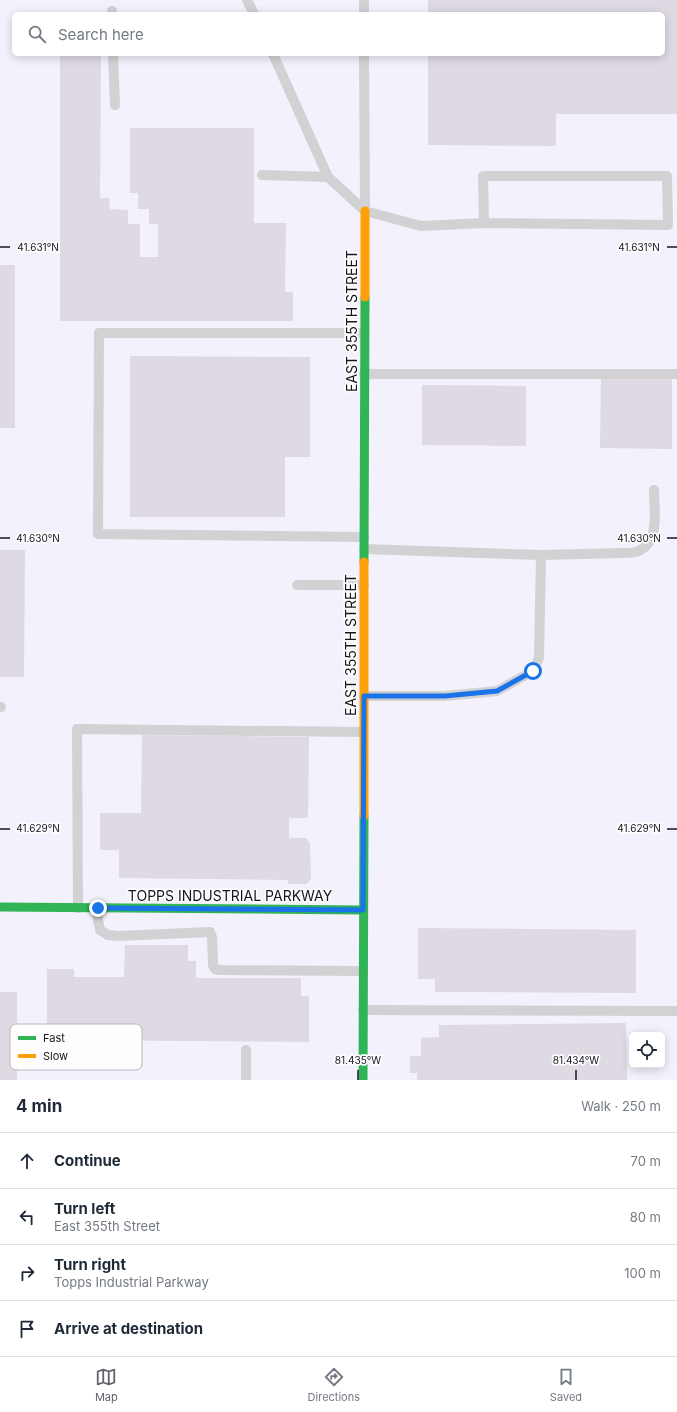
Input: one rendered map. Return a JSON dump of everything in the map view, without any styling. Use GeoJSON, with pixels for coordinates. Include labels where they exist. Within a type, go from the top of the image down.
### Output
{"type":"FeatureCollection","features":[{"type":"Feature","properties":{"kind":"street","name":"EAST 355TH STREET"},"geometry":{"type":"LineString","coordinates":[[363,1080],[365,211]]}},
{"type":"Feature","properties":{"kind":"street","name":"TOPPS INDUSTRIAL PARKWAY"},"geometry":{"type":"LineString","coordinates":[[0,907],[363,910]]}},
{"type":"Feature","properties":{"kind":"lane"},"geometry":{"type":"LineString","coordinates":[[247,0],[253,12]]}},
{"type":"Feature","properties":{"kind":"lane"},"geometry":{"type":"LineString","coordinates":[[364,0],[364,12]]}},
{"type":"Feature","properties":{"kind":"lane"},"geometry":{"type":"LineString","coordinates":[[113,56],[115,105]]}},
{"type":"Feature","properties":{"kind":"lane"},"geometry":{"type":"LineString","coordinates":[[274,56],[328,177],[365,211],[421,226],[484,223],[668,225],[667,176],[483,176],[484,223]]}},
{"type":"Feature","properties":{"kind":"lane"},"geometry":{"type":"LineString","coordinates":[[364,56],[365,211]]}},
{"type":"Feature","properties":{"kind":"lane"},"geometry":{"type":"LineString","coordinates":[[262,175],[328,177]]}},
{"type":"Feature","properties":{"kind":"lane"},"geometry":{"type":"LineString","coordinates":[[364,333],[99,333],[98,511],[98,534],[364,537]]}},
{"type":"Feature","properties":{"kind":"lane"},"geometry":{"type":"LineString","coordinates":[[364,374],[677,374]]}},
{"type":"Feature","properties":{"kind":"lane"},"geometry":{"type":"LineString","coordinates":[[364,549],[541,555],[636,552],[650,542],[654,532],[654,490]]}},
{"type":"Feature","properties":{"kind":"lane"},"geometry":{"type":"LineString","coordinates":[[364,696],[445,696],[497,691],[533,671],[539,658],[541,555]]}},
{"type":"Feature","properties":{"kind":"lane"},"geometry":{"type":"LineString","coordinates":[[297,585],[364,584]]}},
{"type":"Feature","properties":{"kind":"lane"},"geometry":{"type":"LineString","coordinates":[[78,908],[77,729],[363,732]]}},
{"type":"Feature","properties":{"kind":"lane"},"geometry":{"type":"LineString","coordinates":[[98,908],[100,930],[108,935],[118,936],[210,932],[212,937],[213,965],[215,969],[363,971]]}},
{"type":"Feature","properties":{"kind":"lane"},"geometry":{"type":"LineString","coordinates":[[363,1010],[677,1011]]}},
{"type":"Feature","properties":{"kind":"lane"},"geometry":{"type":"LineString","coordinates":[[246,1050],[246,1080]]}},
{"type":"Feature","properties":{"kind":"building"},"geometry":{"type":"Polygon","coordinates":[[[428,0],[677,0],[677,114],[556,114],[556,146],[428,145],[428,56],[665,56],[665,12],[428,12],[428,0]]]}},
{"type":"Feature","properties":{"kind":"building"},"geometry":{"type":"Polygon","coordinates":[[[60,56],[101,56],[100,198],[109,198],[110,209],[128,210],[128,224],[140,224],[140,257],[158,257],[158,224],[149,224],[149,209],[138,209],[138,193],[130,193],[130,128],[254,128],[254,223],[286,223],[285,292],[293,292],[293,321],[60,321],[60,56]]]}},
{"type":"Feature","properties":{"kind":"building"},"geometry":{"type":"Polygon","coordinates":[[[0,265],[15,265],[15,428],[0,428],[0,265]]]}},
{"type":"Feature","properties":{"kind":"building"},"geometry":{"type":"Polygon","coordinates":[[[130,356],[310,357],[310,457],[285,457],[285,517],[130,517],[130,356]]]}},
{"type":"Feature","properties":{"kind":"building"},"geometry":{"type":"Polygon","coordinates":[[[601,376],[672,376],[672,449],[600,448],[601,376]]]}},
{"type":"Feature","properties":{"kind":"building"},"geometry":{"type":"Polygon","coordinates":[[[422,385],[526,386],[526,446],[422,445],[422,385]]]}},
{"type":"Feature","properties":{"kind":"building"},"geometry":{"type":"Polygon","coordinates":[[[0,550],[25,550],[24,677],[0,677],[0,550]]]}},
{"type":"Feature","properties":{"kind":"building"},"geometry":{"type":"Polygon","coordinates":[[[142,735],[309,737],[308,818],[289,818],[289,838],[306,838],[310,843],[311,878],[307,884],[288,884],[288,880],[119,878],[119,850],[100,850],[100,813],[141,813],[142,735]]]}},
{"type":"Feature","properties":{"kind":"building"},"geometry":{"type":"Polygon","coordinates":[[[418,928],[636,930],[636,993],[435,992],[435,979],[418,979],[418,928]]]}},
{"type":"Feature","properties":{"kind":"building"},"geometry":{"type":"Polygon","coordinates":[[[125,945],[188,945],[188,961],[196,961],[196,978],[301,978],[301,996],[309,996],[309,1042],[142,1041],[142,1024],[47,1024],[47,969],[74,969],[74,977],[124,977],[125,945]]]}},
{"type":"Feature","properties":{"kind":"building"},"geometry":{"type":"Polygon","coordinates":[[[0,992],[17,992],[17,1024],[10,1024],[10,1070],[17,1070],[17,1080],[0,1080],[0,992]]]}},
{"type":"Feature","properties":{"kind":"building"},"geometry":{"type":"Polygon","coordinates":[[[626,1023],[627,1080],[417,1080],[417,1073],[410,1073],[410,1056],[421,1056],[421,1038],[439,1037],[439,1025],[626,1023]]]}},
{"type":"Feature","properties":{"kind":"traffic: fast"},"geometry":{"type":"LineString","coordinates":[[364,562],[365,297]]}},
{"type":"Feature","properties":{"kind":"traffic: fast"},"geometry":{"type":"LineString","coordinates":[[363,1080],[364,816]]}},
{"type":"Feature","properties":{"kind":"traffic: fast"},"geometry":{"type":"LineString","coordinates":[[0,907],[363,910]]}},
{"type":"Feature","properties":{"kind":"traffic: slow"},"geometry":{"type":"LineString","coordinates":[[365,211],[365,297]]}},
{"type":"Feature","properties":{"kind":"traffic: slow"},"geometry":{"type":"LineString","coordinates":[[364,562],[364,816]]}},
{"type":"Feature","properties":{"kind":"route"},"geometry":{"type":"LineString","coordinates":[[98,908],[363,910],[364,696],[445,696],[497,691],[533,671]]}}]}
